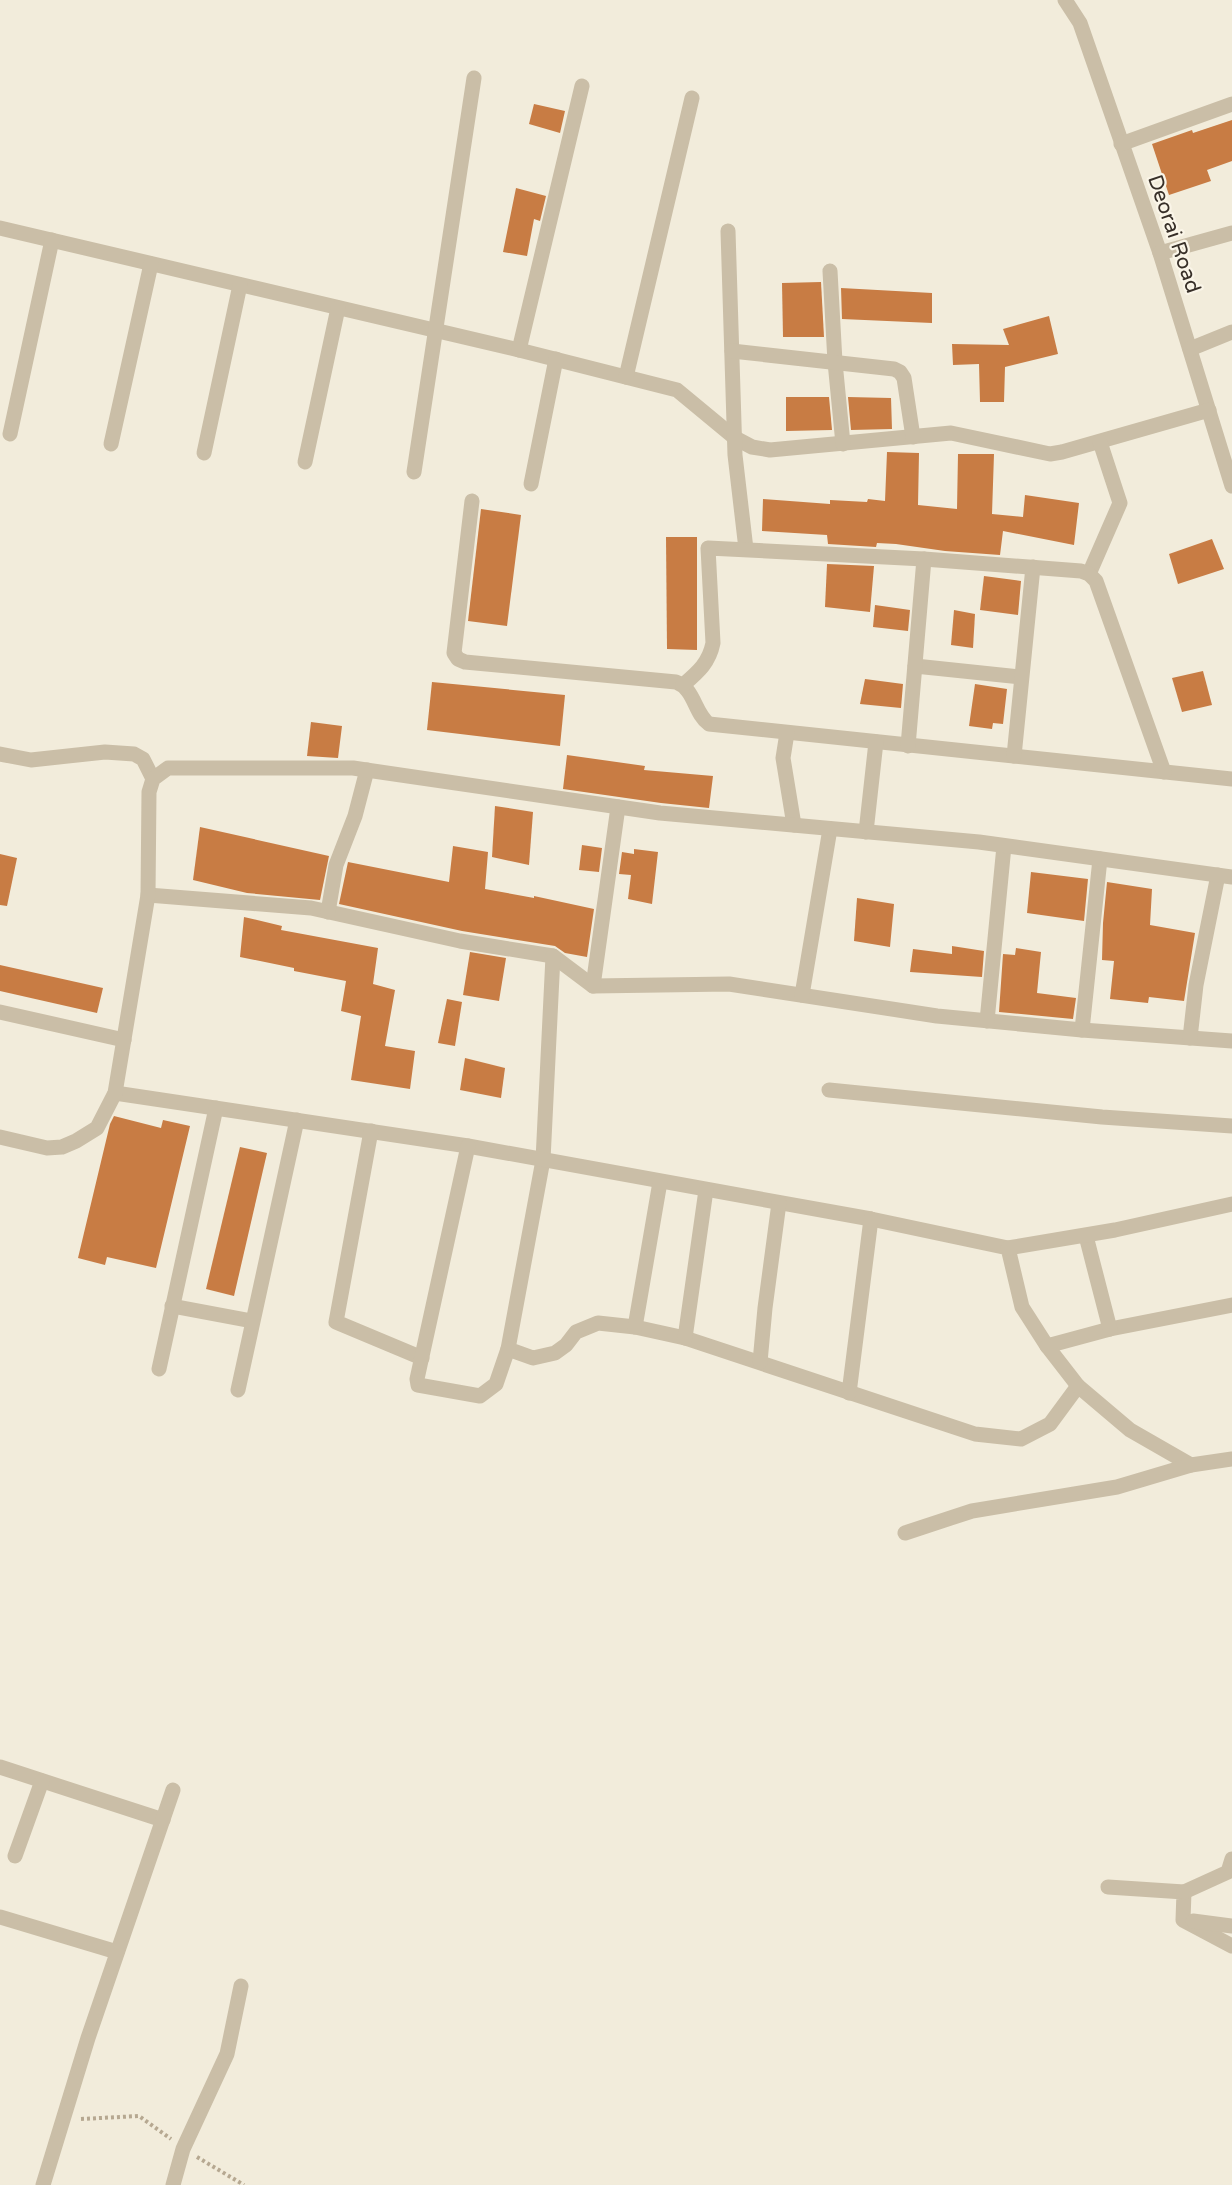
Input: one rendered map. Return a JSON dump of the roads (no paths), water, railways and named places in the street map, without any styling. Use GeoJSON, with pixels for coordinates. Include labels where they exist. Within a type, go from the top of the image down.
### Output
{"type":"FeatureCollection","features":[{"type":"Feature","properties":{"kind":"street","name":"Deorai Road"},"geometry":{"type":"LineString","coordinates":[[1065,0],[1080,23],[1160,253],[1209,410],[1227,450],[1232,486]]}},
{"type":"Feature","properties":{"kind":"street"},"geometry":{"type":"LineString","coordinates":[[414,472],[474,78]]}},
{"type":"Feature","properties":{"kind":"street"},"geometry":{"type":"LineString","coordinates":[[519,350],[582,86]]}},
{"type":"Feature","properties":{"kind":"street"},"geometry":{"type":"LineString","coordinates":[[626,377],[692,98]]}},
{"type":"Feature","properties":{"kind":"street"},"geometry":{"type":"LineString","coordinates":[[1121,144],[1232,104]]}},
{"type":"Feature","properties":{"kind":"street"},"geometry":{"type":"LineString","coordinates":[[0,228],[519,350],[677,390],[735,438],[752,447],[770,450],[951,433],[1050,454],[1209,410]]}},
{"type":"Feature","properties":{"kind":"street"},"geometry":{"type":"LineString","coordinates":[[728,231],[735,438],[746,549]]}},
{"type":"Feature","properties":{"kind":"street"},"geometry":{"type":"LineString","coordinates":[[1160,253],[1232,233]]}},
{"type":"Feature","properties":{"kind":"street"},"geometry":{"type":"LineString","coordinates":[[9,434],[52,240]]}},
{"type":"Feature","properties":{"kind":"street"},"geometry":{"type":"LineString","coordinates":[[111,444],[151,264]]}},
{"type":"Feature","properties":{"kind":"street"},"geometry":{"type":"LineString","coordinates":[[830,271],[835,362],[843,444]]}},
{"type":"Feature","properties":{"kind":"street"},"geometry":{"type":"LineString","coordinates":[[204,453],[240,285]]}},
{"type":"Feature","properties":{"kind":"street"},"geometry":{"type":"LineString","coordinates":[[305,462],[338,308]]}},
{"type":"Feature","properties":{"kind":"street"},"geometry":{"type":"LineString","coordinates":[[1190,349],[1232,332]]}},
{"type":"Feature","properties":{"kind":"street"},"geometry":{"type":"LineString","coordinates":[[732,351],[894,369],[904,378],[913,437]]}},
{"type":"Feature","properties":{"kind":"street"},"geometry":{"type":"LineString","coordinates":[[531,484],[556,359]]}},
{"type":"Feature","properties":{"kind":"street"},"geometry":{"type":"LineString","coordinates":[[1089,574],[1120,503],[1100,442]]}},
{"type":"Feature","properties":{"kind":"street"},"geometry":{"type":"LineString","coordinates":[[472,501],[454,653],[458,659],[465,662],[676,682],[688,689],[703,720],[709,724],[1232,779]]}},
{"type":"Feature","properties":{"kind":"street"},"geometry":{"type":"LineString","coordinates":[[683,685],[699,672],[711,655],[713,643],[708,548],[1070,569],[1089,574],[1096,581],[1164,772]]}},
{"type":"Feature","properties":{"kind":"street"},"geometry":{"type":"LineString","coordinates":[[908,746],[924,559]]}},
{"type":"Feature","properties":{"kind":"street"},"geometry":{"type":"LineString","coordinates":[[1014,756],[1033,567]]}},
{"type":"Feature","properties":{"kind":"street"},"geometry":{"type":"LineString","coordinates":[[915,666],[1021,676]]}},
{"type":"Feature","properties":{"kind":"street"},"geometry":{"type":"LineString","coordinates":[[787,733],[783,758],[794,825]]}},
{"type":"Feature","properties":{"kind":"street"},"geometry":{"type":"LineString","coordinates":[[866,832],[876,742]]}},
{"type":"Feature","properties":{"kind":"street"},"geometry":{"type":"LineString","coordinates":[[0,754],[31,760],[105,752],[134,754],[143,759],[153,779]]}},
{"type":"Feature","properties":{"kind":"street"},"geometry":{"type":"LineString","coordinates":[[0,1137],[46,1148],[62,1147],[97,1128],[115,1093],[148,895],[149,792],[153,779],[168,768],[353,768],[660,813],[1004,846],[1225,876],[1196,985],[1190,1038]]}},
{"type":"Feature","properties":{"kind":"street"},"geometry":{"type":"LineString","coordinates":[[328,912],[336,865],[355,816],[367,770]]}},
{"type":"Feature","properties":{"kind":"street"},"geometry":{"type":"LineString","coordinates":[[593,986],[618,807]]}},
{"type":"Feature","properties":{"kind":"street"},"geometry":{"type":"LineString","coordinates":[[802,995],[830,829]]}},
{"type":"Feature","properties":{"kind":"street"},"geometry":{"type":"LineString","coordinates":[[987,1021],[1004,846]]}},
{"type":"Feature","properties":{"kind":"street"},"geometry":{"type":"LineString","coordinates":[[1082,1030],[1100,859]]}},
{"type":"Feature","properties":{"kind":"street"},"geometry":{"type":"LineString","coordinates":[[148,895],[311,908],[460,941],[553,956],[593,986],[729,984],[937,1016],[1232,1041]]}},
{"type":"Feature","properties":{"kind":"street"},"geometry":{"type":"LineString","coordinates":[[468,1146],[417,1379],[418,1384],[480,1396],[496,1384],[508,1349],[543,1160],[553,956]]}},
{"type":"Feature","properties":{"kind":"street"},"geometry":{"type":"LineString","coordinates":[[0,1012],[124,1040]]}},
{"type":"Feature","properties":{"kind":"street"},"geometry":{"type":"LineString","coordinates":[[830,1090],[1102,1117],[1232,1126]]}},
{"type":"Feature","properties":{"kind":"street"},"geometry":{"type":"LineString","coordinates":[[115,1093],[468,1146],[871,1219],[1008,1248],[1086,1236],[1232,1204]]}},
{"type":"Feature","properties":{"kind":"street"},"geometry":{"type":"LineString","coordinates":[[159,1369],[216,1108]]}},
{"type":"Feature","properties":{"kind":"street"},"geometry":{"type":"LineString","coordinates":[[238,1390],[297,1120]]}},
{"type":"Feature","properties":{"kind":"street"},"geometry":{"type":"LineString","coordinates":[[371,1131],[336,1322],[422,1358]]}},
{"type":"Feature","properties":{"kind":"street"},"geometry":{"type":"LineString","coordinates":[[635,1327],[660,1182]]}},
{"type":"Feature","properties":{"kind":"street"},"geometry":{"type":"LineString","coordinates":[[685,1338],[706,1190]]}},
{"type":"Feature","properties":{"kind":"street"},"geometry":{"type":"LineString","coordinates":[[760,1362],[779,1203]]}},
{"type":"Feature","properties":{"kind":"street"},"geometry":{"type":"LineString","coordinates":[[849,1393],[871,1219]]}},
{"type":"Feature","properties":{"kind":"street"},"geometry":{"type":"LineString","coordinates":[[1086,1236],[1110,1329]]}},
{"type":"Feature","properties":{"kind":"street"},"geometry":{"type":"LineString","coordinates":[[1008,1248],[1022,1307],[1047,1346],[1078,1386],[1130,1430],[1191,1465]]}},
{"type":"Feature","properties":{"kind":"street"},"geometry":{"type":"LineString","coordinates":[[1047,1346],[1110,1329],[1232,1305]]}},
{"type":"Feature","properties":{"kind":"street"},"geometry":{"type":"LineString","coordinates":[[172,1306],[252,1321]]}},
{"type":"Feature","properties":{"kind":"street"},"geometry":{"type":"LineString","coordinates":[[508,1349],[533,1358],[555,1353],[566,1345],[576,1332],[598,1323],[635,1327],[685,1338],[975,1434],[1021,1439],[1050,1424],[1078,1386]]}},
{"type":"Feature","properties":{"kind":"street"},"geometry":{"type":"LineString","coordinates":[[905,1533],[972,1511],[1117,1487],[1191,1465],[1232,1459]]}},
{"type":"Feature","properties":{"kind":"street"},"geometry":{"type":"LineString","coordinates":[[0,1767],[163,1820]]}},
{"type":"Feature","properties":{"kind":"street"},"geometry":{"type":"LineString","coordinates":[[15,1856],[42,1781]]}},
{"type":"Feature","properties":{"kind":"street"},"geometry":{"type":"LineString","coordinates":[[43,2185],[88,2038],[174,1790]]}},
{"type":"Feature","properties":{"kind":"street"},"geometry":{"type":"LineString","coordinates":[[1108,1887],[1184,1892],[1228,1872],[1232,1859]]}},
{"type":"Feature","properties":{"kind":"street"},"geometry":{"type":"LineString","coordinates":[[1183,1920],[1184,1892]]}},
{"type":"Feature","properties":{"kind":"street"},"geometry":{"type":"LineString","coordinates":[[1,1920],[117,1952]]}},
{"type":"Feature","properties":{"kind":"street"},"geometry":{"type":"LineString","coordinates":[[1183,1920],[1232,1926]]}},
{"type":"Feature","properties":{"kind":"street"},"geometry":{"type":"LineString","coordinates":[[1183,1920],[1232,1946]]}},
{"type":"Feature","properties":{"kind":"street"},"geometry":{"type":"LineString","coordinates":[[173,2185],[183,2149],[227,2054],[241,1986]]}}]}
